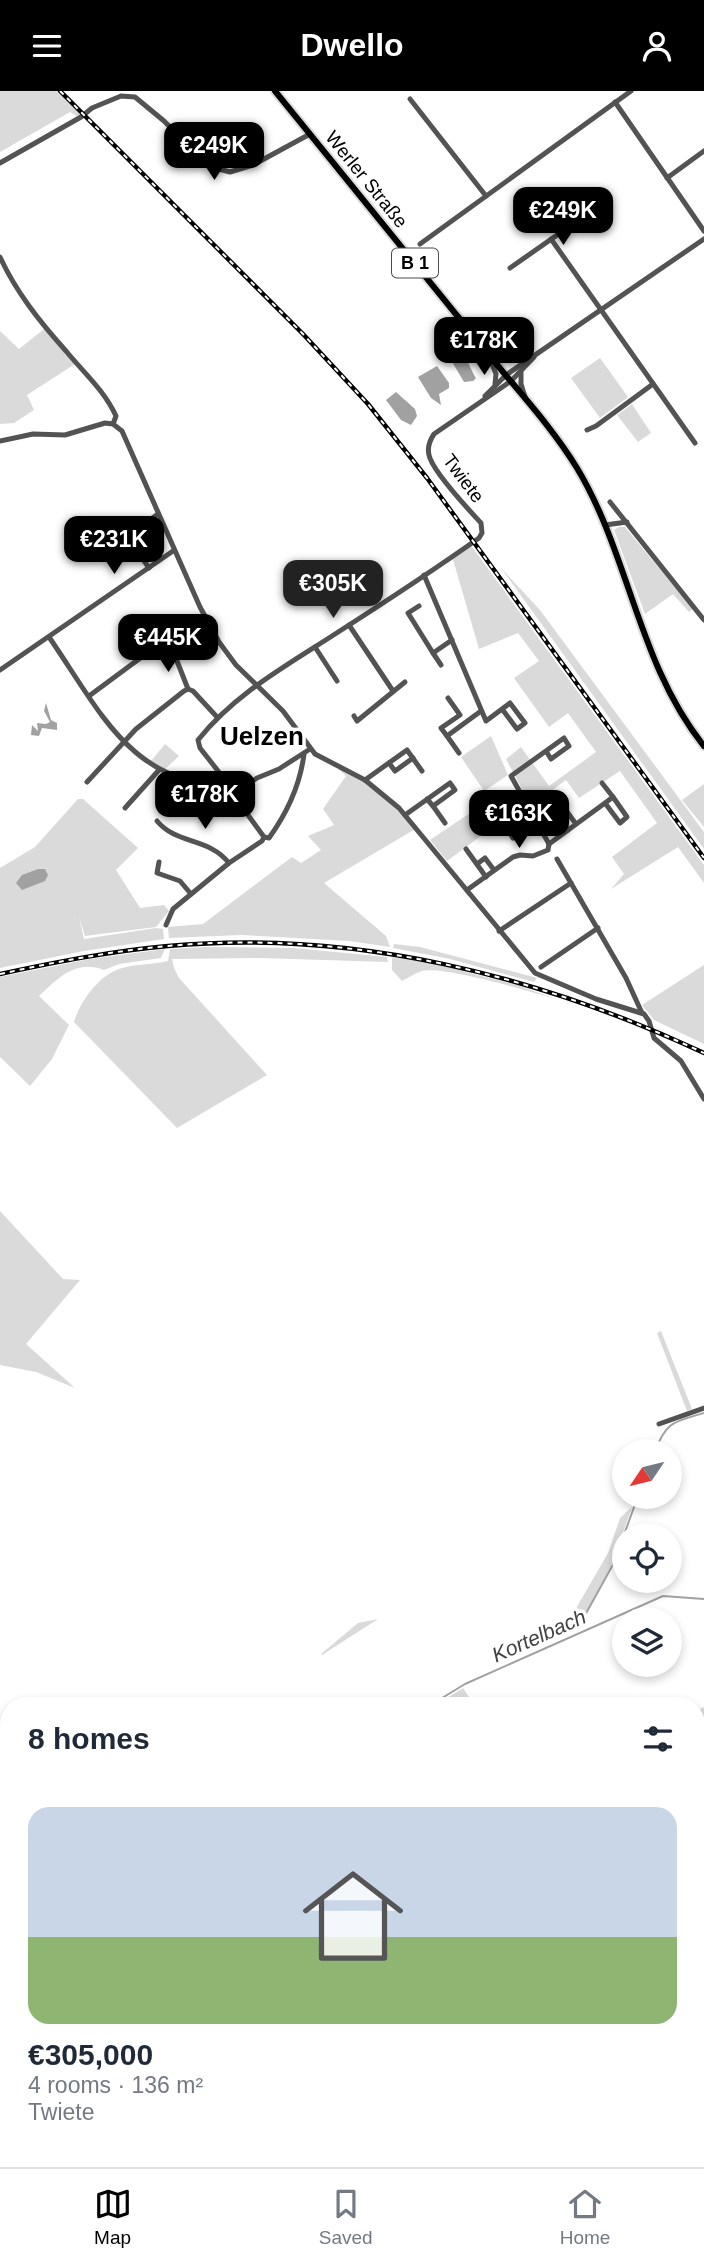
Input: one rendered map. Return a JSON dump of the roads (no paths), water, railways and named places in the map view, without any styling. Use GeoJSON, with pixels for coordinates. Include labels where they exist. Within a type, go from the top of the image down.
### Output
{"type":"FeatureCollection","features":[{"type":"Feature","properties":{"kind":"main road","name":"Werler Straße"},"geometry":{"type":"LineString","coordinates":[[275,91],[574,463],[605,525],[662,681],[684,719],[704,746]]}},
{"type":"Feature","properties":{"kind":"street"},"geometry":{"type":"LineString","coordinates":[[420,244],[631,91]]}},
{"type":"Feature","properties":{"kind":"street"},"geometry":{"type":"LineString","coordinates":[[0,163],[92,108],[131,93],[206,163],[223,171],[239,171],[310,134]]}},
{"type":"Feature","properties":{"kind":"street"},"geometry":{"type":"LineString","coordinates":[[410,99],[486,196]]}},
{"type":"Feature","properties":{"kind":"street"},"geometry":{"type":"LineString","coordinates":[[615,102],[704,231]]}},
{"type":"Feature","properties":{"kind":"street"},"geometry":{"type":"LineString","coordinates":[[667,178],[704,151]]}},
{"type":"Feature","properties":{"kind":"street"},"geometry":{"type":"LineString","coordinates":[[510,268],[600,205]]}},
{"type":"Feature","properties":{"kind":"street"},"geometry":{"type":"LineString","coordinates":[[551,239],[695,443]]}},
{"type":"Feature","properties":{"kind":"street"},"geometry":{"type":"LineString","coordinates":[[508,378],[704,239]]}},
{"type":"Feature","properties":{"kind":"street"},"geometry":{"type":"LineString","coordinates":[[0,257],[12,282],[32,311],[96,383],[114,413],[113,424]]}},
{"type":"Feature","properties":{"kind":"street"},"geometry":{"type":"LineString","coordinates":[[488,353],[496,374],[495,385]]}},
{"type":"Feature","properties":{"kind":"street"},"geometry":{"type":"LineString","coordinates":[[508,378],[521,372],[534,357]]}},
{"type":"Feature","properties":{"kind":"street"},"geometry":{"type":"LineString","coordinates":[[521,372],[521,384],[526,400]]}},
{"type":"Feature","properties":{"kind":"street","name":"Twiete"},"geometry":{"type":"LineString","coordinates":[[481,400],[495,385],[508,378]]}},
{"type":"Feature","properties":{"kind":"street","name":"Twiete"},"geometry":{"type":"LineString","coordinates":[[237,789],[222,776],[198,743],[217,717],[255,685],[479,538],[482,533],[481,523],[470,513],[432,463],[428,448],[434,433],[508,378]]}},
{"type":"Feature","properties":{"kind":"street"},"geometry":{"type":"LineString","coordinates":[[587,430],[653,384]]}},
{"type":"Feature","properties":{"kind":"street"},"geometry":{"type":"LineString","coordinates":[[0,441],[33,434],[65,435],[101,423],[113,424],[126,435],[173,551],[219,642],[236,665],[286,714],[310,749],[389,798],[538,976],[596,999],[642,1013]]}},
{"type":"Feature","properties":{"kind":"street"},"geometry":{"type":"LineString","coordinates":[[610,502],[704,620]]}},
{"type":"Feature","properties":{"kind":"street"},"geometry":{"type":"LineString","coordinates":[[149,568],[127,536],[158,514]]}},
{"type":"Feature","properties":{"kind":"street"},"geometry":{"type":"LineString","coordinates":[[605,525],[627,522]]}},
{"type":"Feature","properties":{"kind":"street"},"geometry":{"type":"LineString","coordinates":[[0,670],[173,551]]}},
{"type":"Feature","properties":{"kind":"street"},"geometry":{"type":"LineString","coordinates":[[424,575],[486,721],[502,709],[510,703],[525,723],[517,729],[502,709]]}},
{"type":"Feature","properties":{"kind":"street"},"geometry":{"type":"LineString","coordinates":[[400,619],[419,606]]}},
{"type":"Feature","properties":{"kind":"street"},"geometry":{"type":"LineString","coordinates":[[408,613],[441,665]]}},
{"type":"Feature","properties":{"kind":"street"},"geometry":{"type":"LineString","coordinates":[[349,625],[393,691]]}},
{"type":"Feature","properties":{"kind":"street"},"geometry":{"type":"LineString","coordinates":[[49,637],[122,743],[159,770],[190,782],[237,789],[279,769],[310,749]]}},
{"type":"Feature","properties":{"kind":"street"},"geometry":{"type":"LineString","coordinates":[[433,653],[452,640]]}},
{"type":"Feature","properties":{"kind":"street"},"geometry":{"type":"LineString","coordinates":[[89,696],[162,642],[177,661],[188,689],[217,717]]}},
{"type":"Feature","properties":{"kind":"street"},"geometry":{"type":"LineString","coordinates":[[315,647],[337,681]]}},
{"type":"Feature","properties":{"kind":"street"},"geometry":{"type":"LineString","coordinates":[[356,720],[405,682]]}},
{"type":"Feature","properties":{"kind":"street"},"geometry":{"type":"LineString","coordinates":[[87,782],[150,717],[188,689]]}},
{"type":"Feature","properties":{"kind":"street"},"geometry":{"type":"LineString","coordinates":[[448,698],[465,723]]}},
{"type":"Feature","properties":{"kind":"street"},"geometry":{"type":"LineString","coordinates":[[447,736],[481,711]]}},
{"type":"Feature","properties":{"kind":"street"},"geometry":{"type":"LineString","coordinates":[[459,753],[441,728],[460,715]]}},
{"type":"Feature","properties":{"kind":"street"},"geometry":{"type":"LineString","coordinates":[[467,890],[513,857],[541,854],[548,850],[549,844],[511,776],[564,738],[569,746]]}},
{"type":"Feature","properties":{"kind":"street"},"geometry":{"type":"LineString","coordinates":[[551,759],[578,742]]}},
{"type":"Feature","properties":{"kind":"street"},"geometry":{"type":"LineString","coordinates":[[365,781],[407,750],[422,771]]}},
{"type":"Feature","properties":{"kind":"street"},"geometry":{"type":"LineString","coordinates":[[545,751],[556,765]]}},
{"type":"Feature","properties":{"kind":"street"},"geometry":{"type":"LineString","coordinates":[[264,837],[269,838],[288,809],[302,770],[304,754]]}},
{"type":"Feature","properties":{"kind":"street"},"geometry":{"type":"LineString","coordinates":[[125,808],[159,770]]}},
{"type":"Feature","properties":{"kind":"street"},"geometry":{"type":"LineString","coordinates":[[405,815],[450,783],[455,790],[433,806]]}},
{"type":"Feature","properties":{"kind":"street"},"geometry":{"type":"LineString","coordinates":[[603,783],[627,817],[620,823],[605,803]]}},
{"type":"Feature","properties":{"kind":"street"},"geometry":{"type":"LineString","coordinates":[[237,789],[245,811],[264,837]]}},
{"type":"Feature","properties":{"kind":"street"},"geometry":{"type":"LineString","coordinates":[[492,793],[520,833],[513,838],[496,814]]}},
{"type":"Feature","properties":{"kind":"street"},"geometry":{"type":"LineString","coordinates":[[549,844],[613,797]]}},
{"type":"Feature","properties":{"kind":"street"},"geometry":{"type":"LineString","coordinates":[[427,799],[445,823]]}},
{"type":"Feature","properties":{"kind":"street"},"geometry":{"type":"LineString","coordinates":[[568,830],[554,810],[569,800]]}},
{"type":"Feature","properties":{"kind":"street"},"geometry":{"type":"LineString","coordinates":[[562,805],[576,824]]}},
{"type":"Feature","properties":{"kind":"street"},"geometry":{"type":"LineString","coordinates":[[512,820],[529,808]]}},
{"type":"Feature","properties":{"kind":"street"},"geometry":{"type":"LineString","coordinates":[[479,827],[503,809]]}},
{"type":"Feature","properties":{"kind":"street"},"geometry":{"type":"LineString","coordinates":[[157,821],[170,833],[217,850],[229,863]]}},
{"type":"Feature","properties":{"kind":"street"},"geometry":{"type":"LineString","coordinates":[[166,925],[173,909],[264,837]]}},
{"type":"Feature","properties":{"kind":"street"},"geometry":{"type":"LineString","coordinates":[[466,849],[486,877]]}},
{"type":"Feature","properties":{"kind":"street"},"geometry":{"type":"LineString","coordinates":[[477,864],[485,858],[494,870]]}},
{"type":"Feature","properties":{"kind":"street"},"geometry":{"type":"LineString","coordinates":[[557,859],[626,978],[656,1040],[676,1054],[704,1099]]}},
{"type":"Feature","properties":{"kind":"street"},"geometry":{"type":"LineString","coordinates":[[159,862],[157,873],[180,881],[191,894]]}},
{"type":"Feature","properties":{"kind":"street"},"geometry":{"type":"LineString","coordinates":[[499,931],[571,883]]}},
{"type":"Feature","properties":{"kind":"street"},"geometry":{"type":"LineString","coordinates":[[541,967],[598,928]]}},
{"type":"Feature","properties":{"kind":"street"},"geometry":{"type":"LineString","coordinates":[[659,1424],[704,1408]]}},
{"type":"Feature","properties":{"kind":"waterway"},"geometry":{"type":"LineString","coordinates":[[660,1439],[673,1424],[704,1413]]}},
{"type":"Feature","properties":{"kind":"waterway"},"geometry":{"type":"LineString","coordinates":[[628,1523],[633,1509]]}},
{"type":"Feature","properties":{"kind":"waterway"},"geometry":{"type":"LineString","coordinates":[[584,1617],[612,1566]]}},
{"type":"Feature","properties":{"kind":"waterway","name":"Kortelbach"},"geometry":{"type":"LineString","coordinates":[[444,1697],[465,1684],[663,1596],[704,1599]]}},
{"type":"Feature","properties":{"kind":"railway"},"geometry":{"type":"LineString","coordinates":[[60,91],[303,334],[368,404],[427,478],[704,858]]}},
{"type":"Feature","properties":{"kind":"railway"},"geometry":{"type":"LineString","coordinates":[[0,974],[84,957],[168,946],[237,943],[306,945],[375,952],[510,980],[641,1025],[704,1053]]}},
{"type":"Feature","properties":{"kind":"district","name":"Uelzen"},"geometry":{"type":"Point","coordinates":[262,736]}}]}
